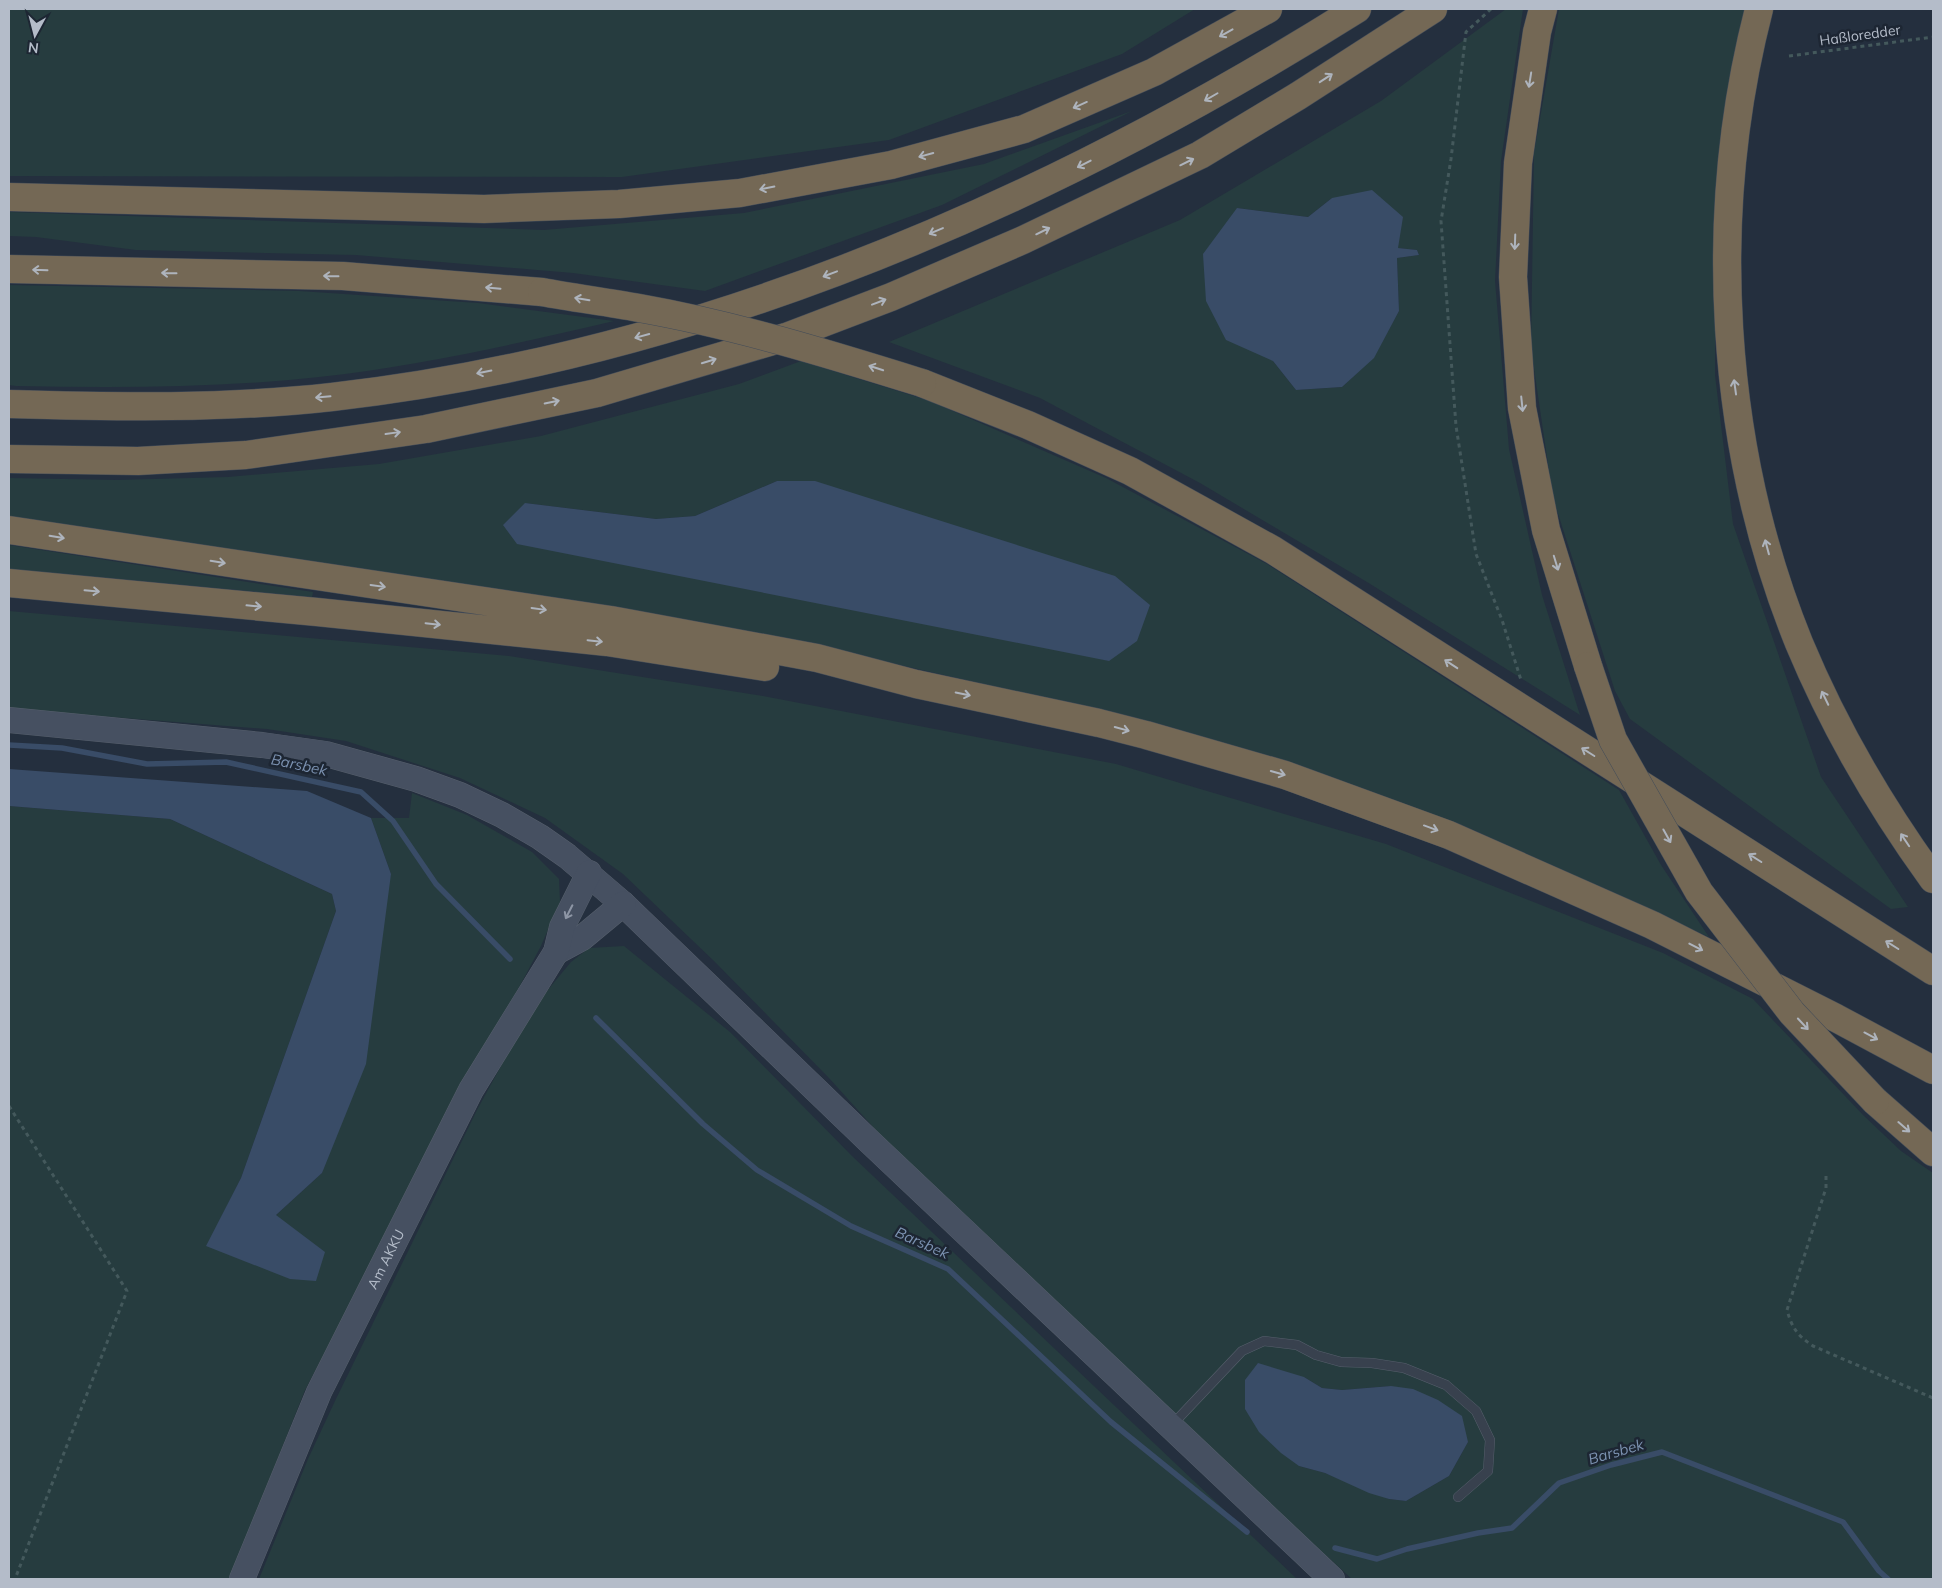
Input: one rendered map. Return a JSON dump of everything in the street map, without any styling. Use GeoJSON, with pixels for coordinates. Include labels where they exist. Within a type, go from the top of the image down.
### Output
{"type":"FeatureCollection","features":[{"type":"Feature","properties":{"kind":"highway"},"geometry":{"type":"LineString","coordinates":[[9,197],[484,209],[620,204],[740,193],[892,165],[1024,129],[1154,72],[1268,9]]}},
{"type":"Feature","properties":{"kind":"highway"},"geometry":{"type":"LineString","coordinates":[[9,404],[124,407],[226,406],[329,397],[416,386],[586,351],[668,330],[772,297],[978,214],[1066,173],[1198,104],[1290,51],[1357,9]]}},
{"type":"Feature","properties":{"kind":"highway"},"geometry":{"type":"LineString","coordinates":[[9,460],[138,461],[246,455],[426,429],[597,393],[786,338],[891,297],[1023,240],[1200,155],[1306,91],[1433,9]]}},
{"type":"Feature","properties":{"kind":"highway"},"geometry":{"type":"LineString","coordinates":[[1759,9],[1738,111],[1729,201],[1728,304],[1732,356],[1755,503],[1770,556],[1799,643],[1841,732],[1878,799],[1905,841],[1933,879]]}},
{"type":"Feature","properties":{"kind":"highway"},"geometry":{"type":"LineString","coordinates":[[1540,20],[1518,163],[1513,277],[1522,408],[1546,530],[1613,740],[1699,892],[1792,1012],[1875,1101],[1933,1152]]}},
{"type":"Feature","properties":{"kind":"highway"},"geometry":{"type":"LineString","coordinates":[[9,269],[343,276],[542,292],[641,308],[737,330],[832,354],[922,383],[1028,425],[1130,472],[1273,550],[1933,971]]}},
{"type":"Feature","properties":{"kind":"highway"},"geometry":{"type":"LineString","coordinates":[[9,442],[150,445],[344,440]]}},
{"type":"Feature","properties":{"kind":"highway"},"geometry":{"type":"LineString","coordinates":[[9,530],[611,620],[817,658],[916,684],[1146,735],[1285,775],[1449,835],[1652,925],[1836,1018],[1933,1070]]}},
{"type":"Feature","properties":{"kind":"highway"},"geometry":{"type":"LineString","coordinates":[[9,583],[607,642],[813,674],[916,684]]}},
{"type":"Feature","properties":{"kind":"main road"},"geometry":{"type":"LineString","coordinates":[[9,720],[262,745],[336,757],[416,779],[468,799],[502,815],[540,837],[589,873],[623,904],[871,1144],[1332,1579]]}},
{"type":"Feature","properties":{"kind":"main road","name":"Am AKKU"},"geometry":{"type":"LineString","coordinates":[[242,1579],[319,1392],[471,1090],[556,952],[562,927],[589,873]]}},
{"type":"Feature","properties":{"kind":"main road"},"geometry":{"type":"LineString","coordinates":[[556,952],[582,938],[623,904]]}},
{"type":"Feature","properties":{"kind":"lane"},"geometry":{"type":"LineString","coordinates":[[1170,1427],[1242,1351],[1264,1342],[1296,1345],[1316,1355],[1341,1362],[1372,1363],[1404,1368],[1446,1385],[1476,1411],[1490,1440],[1488,1471],[1458,1497]]}},
{"type":"Feature","properties":{"kind":"path"},"geometry":{"type":"LineString","coordinates":[[1491,9],[1466,32],[1451,160],[1441,221],[1456,426],[1476,554],[1502,620],[1521,681]]}},
{"type":"Feature","properties":{"kind":"path","name":"Haßloredder"},"geometry":{"type":"LineString","coordinates":[[1789,56],[1933,36]]}},
{"type":"Feature","properties":{"kind":"path"},"geometry":{"type":"LineString","coordinates":[[9,1106],[127,1291],[15,1579]]}},
{"type":"Feature","properties":{"kind":"path"},"geometry":{"type":"LineString","coordinates":[[1826,1176],[1826,1188],[1787,1310],[1791,1324],[1800,1337],[1813,1346],[1933,1398]]}},
{"type":"Feature","properties":{"kind":"green space"},"geometry":{"type":"Polygon","coordinates":[[[9,9],[1195,9],[1122,54],[889,140],[622,177],[9,176],[9,9]]]}},
{"type":"Feature","properties":{"kind":"green space"},"geometry":{"type":"Polygon","coordinates":[[[1506,9],[1523,9],[1501,161],[1495,281],[1509,449],[1542,595],[1580,715],[1367,582],[1200,483],[1040,398],[889,342],[1180,220],[1381,101],[1506,9]],[[1332,198],[1308,217],[1237,208],[1273,361],[1296,390],[1342,387],[1374,357],[1399,311],[1397,258],[1419,255],[1417,250],[1398,248],[1332,198]]]}},
{"type":"Feature","properties":{"kind":"green space"},"geometry":{"type":"Polygon","coordinates":[[[1559,9],[1746,9],[1733,68],[1715,192],[1715,375],[1733,524],[1821,777],[1908,907],[1891,909],[1630,719],[1615,691],[1553,498],[1531,348],[1534,153],[1559,9]]]}},
{"type":"Feature","properties":{"kind":"green space"},"geometry":{"type":"Polygon","coordinates":[[[1132,111],[942,205],[705,291],[573,273],[356,255],[136,250],[36,237],[9,236],[9,212],[544,230],[744,213],[984,164],[1132,111]]]}},
{"type":"Feature","properties":{"kind":"green space"},"geometry":{"type":"Polygon","coordinates":[[[9,285],[299,291],[478,303],[614,321],[430,361],[319,377],[281,381],[168,386],[16,386],[9,385],[9,285]]]}},
{"type":"Feature","properties":{"kind":"green space"},"geometry":{"type":"Polygon","coordinates":[[[801,361],[930,401],[1106,478],[1267,564],[1619,790],[1661,865],[1709,937],[1471,829],[1351,785],[1167,726],[874,659],[9,522],[9,478],[117,480],[228,477],[379,464],[541,436],[739,384],[801,361]],[[777,481],[695,516],[656,519],[525,503],[1109,661],[777,481]]]}},
{"type":"Feature","properties":{"kind":"green space"},"geometry":{"type":"Polygon","coordinates":[[[9,545],[313,592],[312,597],[9,569],[9,545]]]}},
{"type":"Feature","properties":{"kind":"green space"},"geometry":{"type":"Polygon","coordinates":[[[9,611],[509,656],[763,696],[1116,764],[1386,844],[1663,953],[1753,999],[1863,1115],[1901,1151],[1933,1173],[1933,1579],[1352,1579],[1146,1392],[920,1179],[829,1078],[714,961],[623,874],[545,818],[460,778],[346,741],[267,729],[9,709],[9,611]],[[1304,1377],[1299,1466],[1325,1473],[1389,1499],[1406,1501],[1449,1476],[1468,1442],[1391,1386],[1342,1390],[1322,1388],[1304,1377]]]}},
{"type":"Feature","properties":{"kind":"green space"},"geometry":{"type":"Polygon","coordinates":[[[412,793],[467,815],[532,852],[559,879],[560,902],[541,946],[305,1390],[230,1579],[9,1579],[9,806],[170,819],[332,894],[336,911],[241,1178],[207,1246],[276,1215],[322,1173],[391,874],[371,818],[409,818],[412,793]]]}},
{"type":"Feature","properties":{"kind":"green space"},"geometry":{"type":"Polygon","coordinates":[[[624,946],[730,1032],[852,1156],[1297,1579],[259,1579],[308,1459],[335,1401],[477,1110],[532,1009],[571,962],[589,948],[624,946]]]}},
{"type":"Feature","properties":{"kind":"water"},"geometry":{"type":"Polygon","coordinates":[[[1372,190],[1403,217],[1398,248],[1417,250],[1419,255],[1397,258],[1399,311],[1374,358],[1342,387],[1296,390],[1273,361],[1226,340],[1206,301],[1203,254],[1237,208],[1308,217],[1332,198],[1372,190]]]}},
{"type":"Feature","properties":{"kind":"water"},"geometry":{"type":"Polygon","coordinates":[[[777,481],[815,481],[1115,576],[1150,605],[1137,641],[1109,661],[517,544],[503,525],[525,503],[656,519],[695,516],[777,481]]]}},
{"type":"Feature","properties":{"kind":"water"},"geometry":{"type":"Polygon","coordinates":[[[9,769],[307,791],[371,818],[391,874],[366,1064],[322,1173],[276,1215],[325,1252],[316,1281],[290,1279],[206,1246],[241,1178],[336,911],[332,894],[170,819],[9,806],[9,769]]]}},
{"type":"Feature","properties":{"kind":"water"},"geometry":{"type":"Polygon","coordinates":[[[1258,1363],[1304,1377],[1322,1388],[1342,1390],[1391,1386],[1413,1389],[1438,1400],[1462,1416],[1468,1442],[1449,1476],[1406,1501],[1389,1499],[1369,1493],[1325,1473],[1299,1466],[1281,1453],[1259,1432],[1245,1409],[1245,1380],[1258,1363]]]}},
{"type":"Feature","properties":{"kind":"waterway","name":"Barsbek"},"geometry":{"type":"LineString","coordinates":[[9,745],[62,748],[147,764],[226,762],[361,792],[393,821],[436,884],[510,959]]}},
{"type":"Feature","properties":{"kind":"waterway","name":"Barsbek"},"geometry":{"type":"LineString","coordinates":[[596,1018],[703,1124],[757,1170],[851,1226],[948,1269],[1111,1422],[1247,1532]]}},
{"type":"Feature","properties":{"kind":"waterway","name":"Barsbek"},"geometry":{"type":"LineString","coordinates":[[1335,1548],[1377,1559],[1407,1549],[1478,1533],[1512,1528],[1559,1483],[1611,1465],[1662,1452],[1843,1522],[1879,1571],[1888,1579]]}}]}
